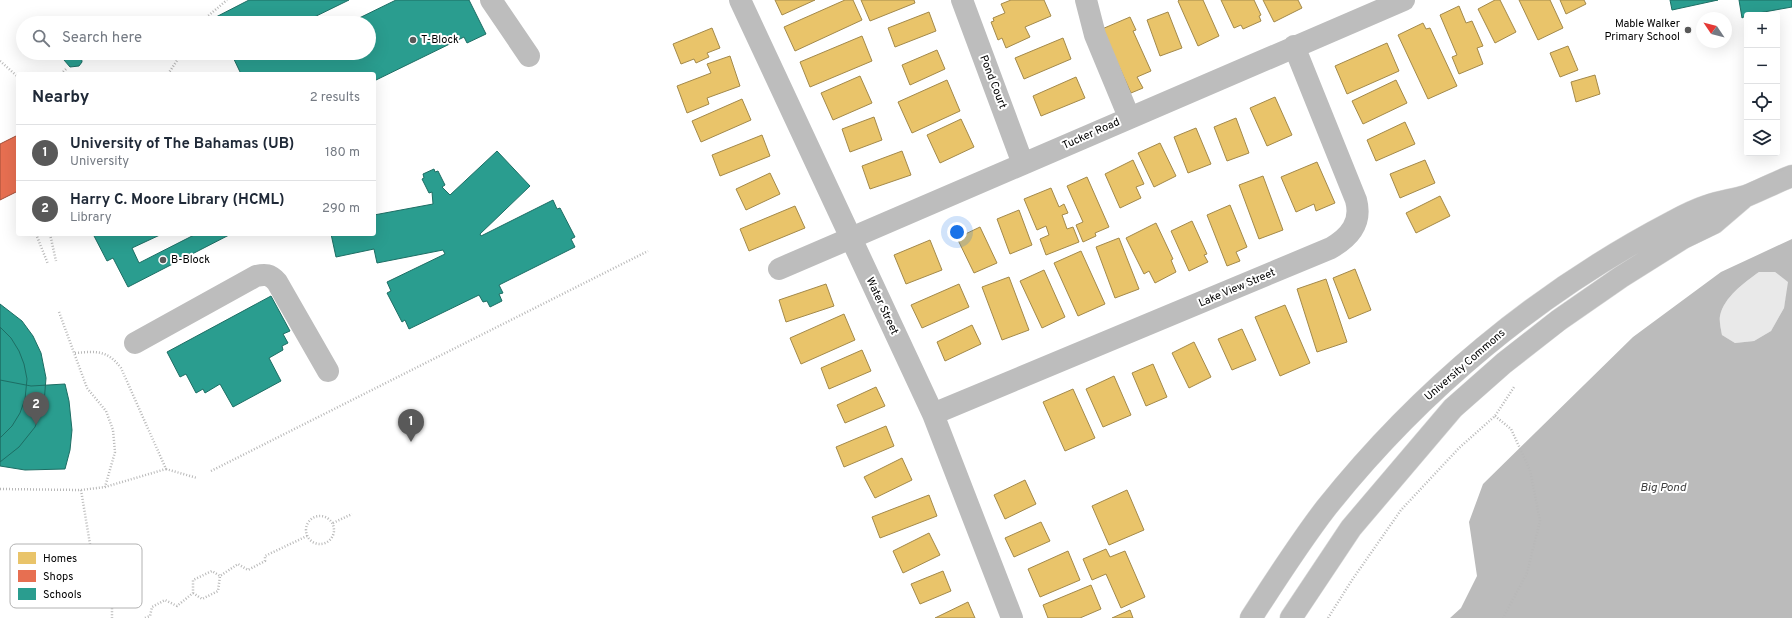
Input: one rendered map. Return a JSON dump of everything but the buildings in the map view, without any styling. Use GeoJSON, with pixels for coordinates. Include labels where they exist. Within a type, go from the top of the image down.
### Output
{"type":"FeatureCollection","features":[{"type":"Feature","properties":{"kind":"street"},"geometry":{"type":"LineString","coordinates":[[491,0],[529,56]]}},
{"type":"Feature","properties":{"kind":"street","name":"Water Street"},"geometry":{"type":"LineString","coordinates":[[740,0],[933,414],[1012,618]]}},
{"type":"Feature","properties":{"kind":"street","name":"Pond Court"},"geometry":{"type":"LineString","coordinates":[[962,0],[1023,164]]}},
{"type":"Feature","properties":{"kind":"street"},"geometry":{"type":"LineString","coordinates":[[1086,0],[1095,35],[1129,117]]}},
{"type":"Feature","properties":{"kind":"street","name":"Tucker Road"},"geometry":{"type":"LineString","coordinates":[[779,270],[1129,117],[1404,0]]}},
{"type":"Feature","properties":{"kind":"street","name":"Lake View Street"},"geometry":{"type":"LineString","coordinates":[[933,414],[1331,248],[1350,234],[1358,214],[1356,200],[1294,46]]}},
{"type":"Feature","properties":{"kind":"street","name":"University Commons"},"geometry":{"type":"LineString","coordinates":[[1252,618],[1289,559],[1326,509],[1366,461],[1434,390],[1487,344],[1544,300],[1606,259],[1672,222],[1707,206],[1746,196],[1792,176]]}},
{"type":"Feature","properties":{"kind":"street","name":"University Commons"},"geometry":{"type":"LineString","coordinates":[[1291,618],[1351,528],[1453,408],[1504,362],[1559,320],[1627,273],[1684,238],[1714,223],[1746,196]]}},
{"type":"Feature","properties":{"kind":"street"},"geometry":{"type":"LineString","coordinates":[[135,343],[256,276],[264,274],[272,276],[277,282],[328,371]]}},
{"type":"Feature","properties":{"kind":"path"},"geometry":{"type":"LineString","coordinates":[[208,16],[227,0]]}},
{"type":"Feature","properties":{"kind":"path"},"geometry":{"type":"LineString","coordinates":[[169,72],[177,60]]}},
{"type":"Feature","properties":{"kind":"path"},"geometry":{"type":"LineString","coordinates":[[0,61],[16,75]]}},
{"type":"Feature","properties":{"kind":"path"},"geometry":{"type":"LineString","coordinates":[[63,72],[67,68]]}},
{"type":"Feature","properties":{"kind":"path"},"geometry":{"type":"LineString","coordinates":[[37,236],[48,264]]}},
{"type":"Feature","properties":{"kind":"path"},"geometry":{"type":"LineString","coordinates":[[50,236],[56,261]]}},
{"type":"Feature","properties":{"kind":"path"},"geometry":{"type":"LineString","coordinates":[[211,471],[648,251]]}},
{"type":"Feature","properties":{"kind":"path"},"geometry":{"type":"LineString","coordinates":[[59,312],[87,388],[106,411],[114,430],[116,452],[105,487]]}},
{"type":"Feature","properties":{"kind":"path"},"geometry":{"type":"LineString","coordinates":[[75,354],[96,351],[105,354],[115,361],[121,368],[166,469]]}},
{"type":"Feature","properties":{"kind":"path"},"geometry":{"type":"LineString","coordinates":[[1328,618],[1352,580],[1401,510],[1459,448],[1495,416],[1514,387]]}},
{"type":"Feature","properties":{"kind":"path"},"geometry":{"type":"LineString","coordinates":[[1495,416],[1512,429],[1530,470],[1540,520],[1527,573],[1503,618]]}},
{"type":"Feature","properties":{"kind":"path"},"geometry":{"type":"LineString","coordinates":[[0,489],[81,490],[105,487],[166,469],[198,478]]}},
{"type":"Feature","properties":{"kind":"path"},"geometry":{"type":"LineString","coordinates":[[81,490],[90,544]]}},
{"type":"Feature","properties":{"kind":"path"},"geometry":{"type":"LineString","coordinates":[[333,523],[352,514]]}},
{"type":"Feature","properties":{"kind":"path"},"geometry":{"type":"LineString","coordinates":[[323,515],[333,523],[333,536],[329,541],[316,544],[310,541],[307,536],[306,523],[316,516],[323,515]]}},
{"type":"Feature","properties":{"kind":"path"},"geometry":{"type":"LineString","coordinates":[[192,593],[202,599],[218,591],[220,576],[238,564],[248,570],[265,561],[265,556],[307,536]]}},
{"type":"Feature","properties":{"kind":"path"},"geometry":{"type":"LineString","coordinates":[[145,618],[150,616],[152,607],[165,600],[177,606],[192,593],[193,580],[212,571],[220,576]]}},
{"type":"Feature","properties":{"kind":"shaded area"},"geometry":{"type":"Polygon","coordinates":[[[1759,272],[1775,272],[1789,282],[1784,308],[1771,331],[1754,341],[1735,343],[1722,335],[1720,316],[1722,309],[1735,291],[1759,272]]]}},
{"type":"Feature","properties":{"kind":"water","name":"Big Pond"},"geometry":{"type":"Polygon","coordinates":[[[1792,239],[1792,618],[1450,618],[1461,608],[1477,576],[1469,522],[1483,484],[1633,337],[1721,272],[1792,239]],[[1759,272],[1735,291],[1722,309],[1720,323],[1722,335],[1735,343],[1754,341],[1771,331],[1784,308],[1788,282],[1775,272],[1759,272]]]}},
{"type":"Feature","properties":{"kind":"place","name":"Mable Walker Primary School"},"geometry":{"type":"Point","coordinates":[1688,30]}},
{"type":"Feature","properties":{"kind":"place","name":"T-Block"},"geometry":{"type":"Point","coordinates":[413,40]}},
{"type":"Feature","properties":{"kind":"place","name":"B-Block"},"geometry":{"type":"Point","coordinates":[163,260]}},
{"type":"Feature","properties":{"kind":"place","name":"Harry C. Moore Library (HCML)"},"geometry":{"type":"Point","coordinates":[36,425]}},
{"type":"Feature","properties":{"kind":"place","name":"University of The Bahamas (UB)"},"geometry":{"type":"Point","coordinates":[411,442]}}]}
